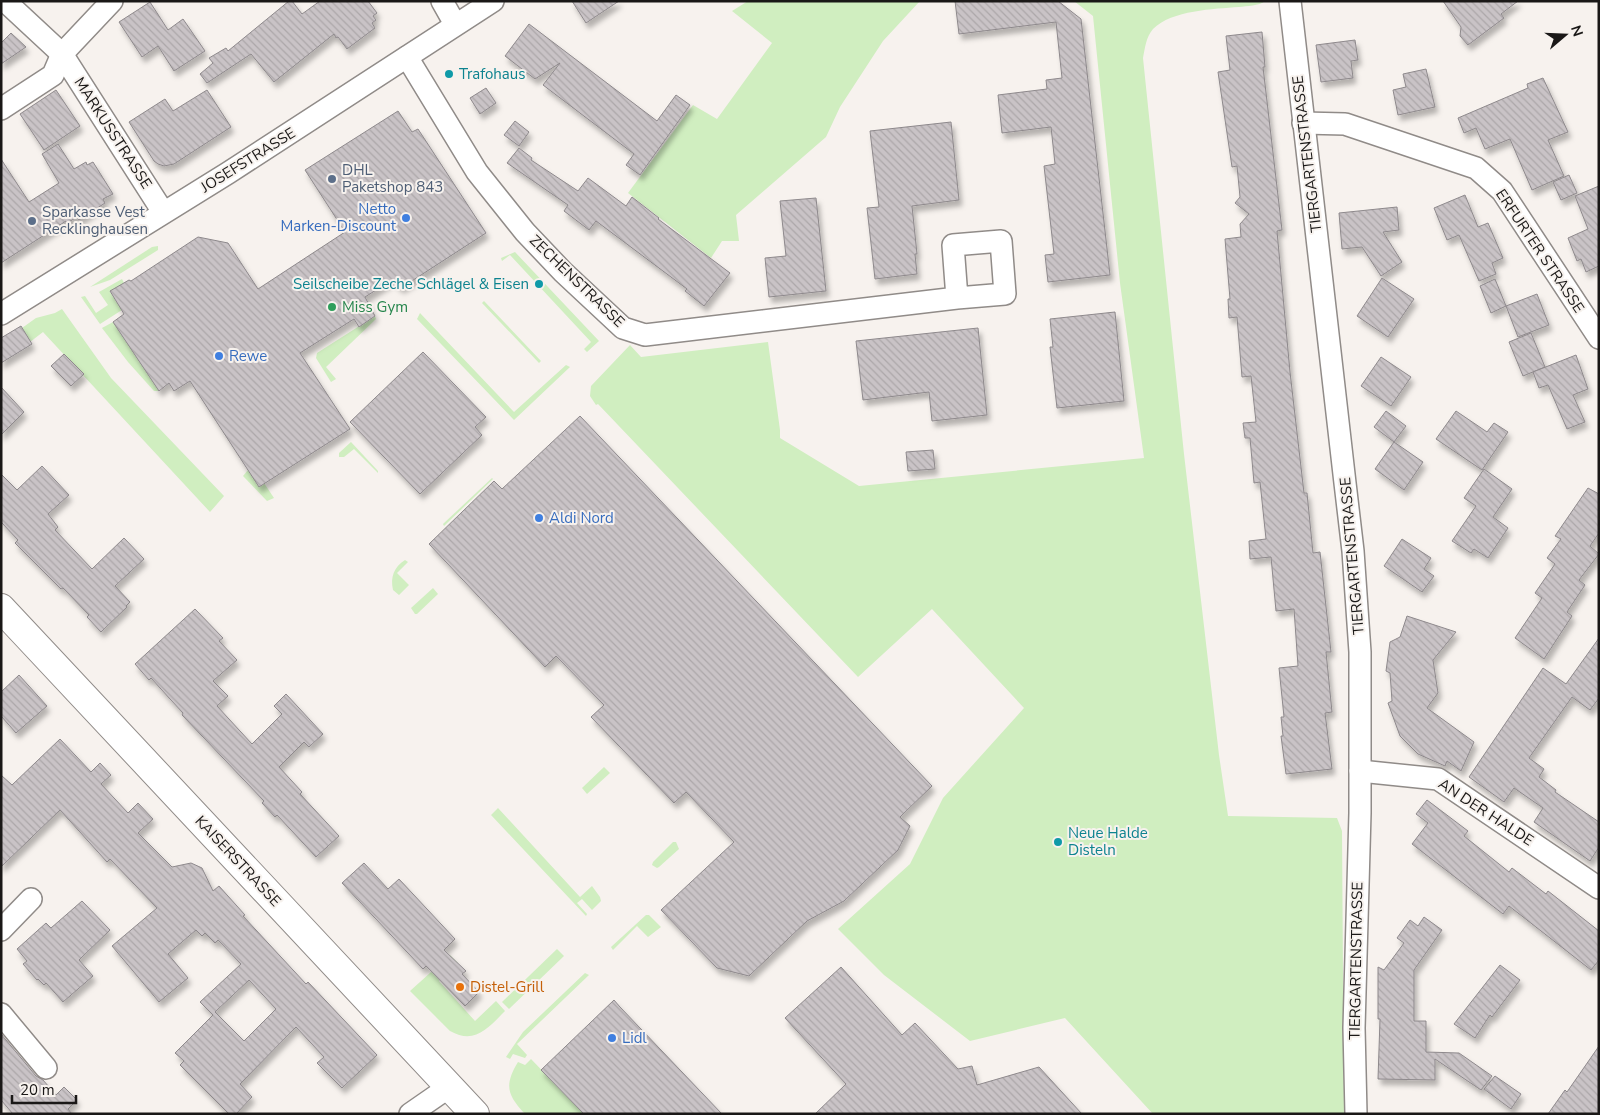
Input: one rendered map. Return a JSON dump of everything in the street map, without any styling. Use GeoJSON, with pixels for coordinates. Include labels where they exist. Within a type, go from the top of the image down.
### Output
{"type":"FeatureCollection","features":[{"type":"Feature","properties":{"kind":"main road","name":"KAISERSTRASSE"},"geometry":{"type":"LineString","coordinates":[[1,608],[475,1114]]}},
{"type":"Feature","properties":{"kind":"street","name":"MARKUSSTRASSE"},"geometry":{"type":"LineString","coordinates":[[5,1],[62,54],[163,212]]}},
{"type":"Feature","properties":{"kind":"street","name":"MARKUSSTRASSE"},"geometry":{"type":"LineString","coordinates":[[1,109],[53,75],[62,54],[112,1]]}},
{"type":"Feature","properties":{"kind":"street"},"geometry":{"type":"LineString","coordinates":[[442,1],[455,24]]}},
{"type":"Feature","properties":{"kind":"street","name":"JOSEFSTRASSE"},"geometry":{"type":"LineString","coordinates":[[1,314],[228,173],[492,1]]}},
{"type":"Feature","properties":{"kind":"street","name":"TIERGARTENSTRASSE"},"geometry":{"type":"LineString","coordinates":[[1290,1],[1353,551],[1360,652],[1360,771],[1354,1028],[1356,1114]]}},
{"type":"Feature","properties":{"kind":"street","name":"ZECHENSTRASSE"},"geometry":{"type":"LineString","coordinates":[[408,57],[472,164],[507,210],[563,272],[622,328],[645,335],[957,298]]}},
{"type":"Feature","properties":{"kind":"street","name":"ERFURTER STRASSE"},"geometry":{"type":"LineString","coordinates":[[1303,123],[1345,124],[1476,168],[1502,191],[1599,338]]}},
{"type":"Feature","properties":{"kind":"street","name":"AN DER HALDE"},"geometry":{"type":"LineString","coordinates":[[1360,771],[1438,779],[1599,888]]}},
{"type":"Feature","properties":{"kind":"street"},"geometry":{"type":"LineString","coordinates":[[1,930],[31,898]]}},
{"type":"Feature","properties":{"kind":"street"},"geometry":{"type":"LineString","coordinates":[[1,1014],[46,1068]]}},
{"type":"Feature","properties":{"kind":"street"},"geometry":{"type":"LineString","coordinates":[[410,1114],[449,1087]]}},
{"type":"Feature","properties":{"kind":"green space"},"geometry":{"type":"Polygon","coordinates":[[[748,1],[920,1],[883,41],[840,107],[826,137],[736,215],[739,241],[722,241],[711,258],[628,193],[693,105],[717,119],[772,43],[732,11],[748,1]]]}},
{"type":"Feature","properties":{"kind":"green space"},"geometry":{"type":"Polygon","coordinates":[[[1074,1],[1265,1],[1260,4],[1206,10],[1171,18],[1153,29],[1146,43],[1143,58],[1184,454],[1219,755],[1228,816],[1337,818],[1342,831],[1344,1114],[1153,1114],[1065,1018],[970,1041],[884,975],[838,929],[910,864],[943,798],[1024,708],[932,609],[858,677],[598,404],[596,405],[590,396],[591,386],[630,345],[641,357],[768,342],[780,438],[859,486],[1144,458],[1120,283],[1093,16],[1074,1]]]}},
{"type":"Feature","properties":{"kind":"green space"},"geometry":{"type":"Polygon","coordinates":[[[158,246],[158,250],[110,280],[90,287],[152,247],[158,246]]]}},
{"type":"Feature","properties":{"kind":"green space"},"geometry":{"type":"Polygon","coordinates":[[[515,252],[599,341],[587,352],[584,349],[591,342],[510,255],[502,261],[501,258],[515,252]]]}},
{"type":"Feature","properties":{"kind":"green space"},"geometry":{"type":"Polygon","coordinates":[[[122,279],[124,283],[110,292],[122,310],[100,324],[81,297],[85,296],[96,313],[108,305],[99,292],[122,279]]]}},
{"type":"Feature","properties":{"kind":"green space"},"geometry":{"type":"Polygon","coordinates":[[[484,301],[541,361],[539,363],[482,303],[484,301]]]}},
{"type":"Feature","properties":{"kind":"green space"},"geometry":{"type":"Polygon","coordinates":[[[62,309],[111,378],[224,496],[210,512],[43,332],[30,342],[22,328],[36,318],[62,309]]]}},
{"type":"Feature","properties":{"kind":"green space"},"geometry":{"type":"Polygon","coordinates":[[[420,313],[514,412],[566,365],[570,367],[514,420],[417,319],[420,313]]]}},
{"type":"Feature","properties":{"kind":"green space"},"geometry":{"type":"Polygon","coordinates":[[[375,316],[376,319],[326,367],[336,379],[331,382],[316,358],[317,353],[375,316]]]}},
{"type":"Feature","properties":{"kind":"green space"},"geometry":{"type":"Polygon","coordinates":[[[113,322],[159,391],[154,391],[128,362],[102,328],[113,322]]]}},
{"type":"Feature","properties":{"kind":"green space"},"geometry":{"type":"Polygon","coordinates":[[[351,442],[378,473],[354,449],[344,457],[339,457],[339,453],[351,442]]]}},
{"type":"Feature","properties":{"kind":"green space"},"geometry":{"type":"Polygon","coordinates":[[[248,470],[264,483],[274,498],[267,501],[243,476],[248,470]]]}},
{"type":"Feature","properties":{"kind":"green space"},"geometry":{"type":"Polygon","coordinates":[[[493,479],[444,526],[443,524],[493,479]]]}},
{"type":"Feature","properties":{"kind":"green space"},"geometry":{"type":"Polygon","coordinates":[[[405,560],[408,562],[397,573],[409,585],[399,595],[393,590],[392,581],[396,569],[405,560]]]}},
{"type":"Feature","properties":{"kind":"green space"},"geometry":{"type":"Polygon","coordinates":[[[433,588],[438,594],[415,614],[411,608],[433,588]]]}},
{"type":"Feature","properties":{"kind":"green space"},"geometry":{"type":"Polygon","coordinates":[[[604,767],[610,773],[587,794],[582,788],[604,767]]]}},
{"type":"Feature","properties":{"kind":"green space"},"geometry":{"type":"Polygon","coordinates":[[[498,808],[580,897],[592,886],[601,901],[592,910],[582,899],[577,903],[587,914],[586,916],[491,815],[498,808]]]}},
{"type":"Feature","properties":{"kind":"green space"},"geometry":{"type":"Polygon","coordinates":[[[673,842],[676,842],[679,849],[659,867],[657,868],[652,865],[653,862],[673,842]]]}},
{"type":"Feature","properties":{"kind":"green space"},"geometry":{"type":"Polygon","coordinates":[[[646,915],[649,915],[661,927],[648,937],[637,926],[613,950],[611,947],[646,915]]]}},
{"type":"Feature","properties":{"kind":"green space"},"geometry":{"type":"Polygon","coordinates":[[[557,949],[564,956],[509,1009],[502,1002],[557,949]]]}},
{"type":"Feature","properties":{"kind":"green space"},"geometry":{"type":"Polygon","coordinates":[[[450,955],[458,963],[439,981],[475,1021],[496,1001],[505,1011],[480,1033],[467,1036],[450,1031],[410,991],[450,955]]]}},
{"type":"Feature","properties":{"kind":"green space"},"geometry":{"type":"Polygon","coordinates":[[[585,973],[589,975],[517,1044],[527,1055],[525,1058],[513,1054],[510,1059],[506,1057],[523,1032],[585,973]]]}},
{"type":"Feature","properties":{"kind":"green space"},"geometry":{"type":"Polygon","coordinates":[[[531,1059],[584,1114],[525,1114],[514,1101],[509,1084],[518,1062],[525,1065],[531,1059]]]}},
{"type":"Feature","properties":{"kind":"building"},"geometry":{"type":"Polygon","coordinates":[[[289,1],[292,1],[302,14],[320,1],[368,1],[377,13],[373,16],[376,20],[372,23],[375,28],[347,49],[334,34],[274,82],[251,54],[207,83],[200,74],[213,63],[209,58],[226,48],[228,51],[289,1]]]}},
{"type":"Feature","properties":{"kind":"building"},"geometry":{"type":"Polygon","coordinates":[[[572,1],[619,1],[586,23],[572,1]]]}},
{"type":"Feature","properties":{"kind":"building"},"geometry":{"type":"Polygon","coordinates":[[[955,1],[1058,1],[1081,19],[1110,275],[1048,282],[1045,255],[1054,254],[1044,166],[1055,164],[1051,127],[1002,133],[998,95],[1047,89],[1046,80],[1062,78],[1056,22],[959,34],[955,1]]]}},
{"type":"Feature","properties":{"kind":"building"},"geometry":{"type":"Polygon","coordinates":[[[1443,1],[1518,1],[1501,14],[1504,18],[1468,45],[1460,36],[1461,27],[1443,1]]]}},
{"type":"Feature","properties":{"kind":"building"},"geometry":{"type":"Polygon","coordinates":[[[150,2],[168,30],[183,19],[205,51],[174,71],[158,46],[142,57],[119,22],[150,2]]]}},
{"type":"Feature","properties":{"kind":"building"},"geometry":{"type":"Polygon","coordinates":[[[529,24],[657,121],[676,95],[690,105],[640,175],[626,165],[634,154],[543,85],[560,63],[535,79],[505,56],[529,24]]]}},
{"type":"Feature","properties":{"kind":"building"},"geometry":{"type":"Polygon","coordinates":[[[1262,32],[1265,67],[1263,67],[1282,230],[1277,231],[1290,372],[1304,493],[1307,493],[1313,553],[1320,552],[1331,652],[1326,652],[1332,712],[1325,713],[1332,769],[1286,774],[1281,736],[1283,736],[1281,717],[1284,717],[1279,668],[1298,666],[1294,609],[1276,611],[1271,557],[1250,559],[1249,541],[1266,539],[1260,482],[1254,483],[1250,438],[1245,438],[1243,423],[1256,422],[1251,376],[1242,377],[1237,317],[1229,318],[1228,299],[1230,299],[1225,239],[1241,237],[1240,224],[1249,214],[1235,203],[1240,197],[1237,166],[1232,167],[1218,72],[1230,70],[1226,36],[1262,32]]]}},
{"type":"Feature","properties":{"kind":"building"},"geometry":{"type":"Polygon","coordinates":[[[11,33],[26,47],[1,64],[1,43],[11,33]]]}},
{"type":"Feature","properties":{"kind":"building"},"geometry":{"type":"Polygon","coordinates":[[[1355,40],[1358,60],[1351,61],[1353,78],[1321,82],[1316,45],[1355,40]]]}},
{"type":"Feature","properties":{"kind":"building"},"geometry":{"type":"Polygon","coordinates":[[[1426,69],[1435,107],[1398,115],[1393,90],[1406,87],[1403,74],[1426,69]]]}},
{"type":"Feature","properties":{"kind":"building"},"geometry":{"type":"Polygon","coordinates":[[[1543,78],[1568,132],[1548,140],[1564,176],[1532,190],[1510,139],[1485,149],[1476,128],[1464,133],[1458,118],[1528,88],[1527,84],[1543,78]]]}},
{"type":"Feature","properties":{"kind":"building"},"geometry":{"type":"Polygon","coordinates":[[[486,88],[496,103],[480,114],[470,98],[486,88]]]}},
{"type":"Feature","properties":{"kind":"building"},"geometry":{"type":"Polygon","coordinates":[[[56,90],[80,126],[44,150],[20,114],[56,90]]]}},
{"type":"Feature","properties":{"kind":"building"},"geometry":{"type":"Polygon","coordinates":[[[207,90],[231,127],[174,164],[164,166],[158,164],[154,161],[129,122],[165,99],[173,111],[207,90]]]}},
{"type":"Feature","properties":{"kind":"building"},"geometry":{"type":"Polygon","coordinates":[[[398,111],[412,132],[418,129],[486,233],[401,288],[392,280],[365,297],[375,316],[359,327],[354,319],[300,353],[350,429],[259,487],[190,381],[174,391],[169,383],[159,391],[113,322],[124,314],[110,291],[129,280],[131,281],[198,237],[228,243],[258,289],[345,232],[305,170],[398,111]]]}},
{"type":"Feature","properties":{"kind":"building"},"geometry":{"type":"Polygon","coordinates":[[[515,121],[529,132],[519,146],[504,135],[515,121]]]}},
{"type":"Feature","properties":{"kind":"building"},"geometry":{"type":"Polygon","coordinates":[[[951,122],[959,200],[912,206],[917,274],[875,279],[867,208],[879,207],[870,131],[951,122]]]}},
{"type":"Feature","properties":{"kind":"building"},"geometry":{"type":"Polygon","coordinates":[[[58,144],[74,169],[86,162],[87,165],[93,162],[113,194],[103,199],[105,203],[79,220],[77,217],[67,223],[66,221],[1,263],[1,159],[29,202],[59,183],[42,154],[58,144]]]}},
{"type":"Feature","properties":{"kind":"building"},"geometry":{"type":"Polygon","coordinates":[[[519,148],[532,158],[531,160],[578,191],[588,178],[626,206],[632,197],[730,273],[704,306],[685,291],[687,289],[596,221],[589,230],[564,211],[568,205],[507,163],[519,148]]]}},
{"type":"Feature","properties":{"kind":"building"},"geometry":{"type":"Polygon","coordinates":[[[1569,175],[1577,193],[1561,200],[1553,182],[1569,175]]]}},
{"type":"Feature","properties":{"kind":"building"},"geometry":{"type":"Polygon","coordinates":[[[1599,186],[1599,266],[1586,272],[1581,259],[1577,261],[1568,238],[1588,229],[1575,196],[1599,186]]]}},
{"type":"Feature","properties":{"kind":"building"},"geometry":{"type":"Polygon","coordinates":[[[1465,195],[1478,227],[1488,223],[1503,258],[1492,263],[1496,274],[1479,281],[1459,235],[1447,240],[1434,208],[1465,195]]]}},
{"type":"Feature","properties":{"kind":"building"},"geometry":{"type":"Polygon","coordinates":[[[816,198],[826,291],[769,297],[765,258],[786,256],[780,201],[816,198]]]}},
{"type":"Feature","properties":{"kind":"building"},"geometry":{"type":"Polygon","coordinates":[[[1397,207],[1399,230],[1383,232],[1402,262],[1381,276],[1362,247],[1342,249],[1339,213],[1397,207]]]}},
{"type":"Feature","properties":{"kind":"building"},"geometry":{"type":"Polygon","coordinates":[[[1382,278],[1414,299],[1388,337],[1357,316],[1382,278]]]}},
{"type":"Feature","properties":{"kind":"building"},"geometry":{"type":"Polygon","coordinates":[[[1495,279],[1506,306],[1491,313],[1480,286],[1495,279]]]}},
{"type":"Feature","properties":{"kind":"building"},"geometry":{"type":"Polygon","coordinates":[[[1537,294],[1549,325],[1518,337],[1506,306],[1537,294]]]}},
{"type":"Feature","properties":{"kind":"building"},"geometry":{"type":"Polygon","coordinates":[[[1115,312],[1124,401],[1057,408],[1050,347],[1053,347],[1050,319],[1115,312]]]}},
{"type":"Feature","properties":{"kind":"building"},"geometry":{"type":"Polygon","coordinates":[[[21,326],[32,344],[1,363],[1,338],[21,326]]]}},
{"type":"Feature","properties":{"kind":"building"},"geometry":{"type":"Polygon","coordinates":[[[978,328],[987,415],[932,421],[929,392],[863,400],[856,341],[978,328]]]}},
{"type":"Feature","properties":{"kind":"building"},"geometry":{"type":"Polygon","coordinates":[[[1531,333],[1545,367],[1523,376],[1509,342],[1531,333]]]}},
{"type":"Feature","properties":{"kind":"building"},"geometry":{"type":"Polygon","coordinates":[[[423,352],[486,417],[475,427],[482,435],[420,494],[350,422],[423,352]]]}},
{"type":"Feature","properties":{"kind":"building"},"geometry":{"type":"Polygon","coordinates":[[[64,354],[84,374],[71,386],[51,366],[64,354]]]}},
{"type":"Feature","properties":{"kind":"building"},"geometry":{"type":"Polygon","coordinates":[[[1576,355],[1588,389],[1573,395],[1585,422],[1567,429],[1548,385],[1539,388],[1533,372],[1576,355]]]}},
{"type":"Feature","properties":{"kind":"building"},"geometry":{"type":"Polygon","coordinates":[[[1381,357],[1411,377],[1391,406],[1361,386],[1381,357]]]}},
{"type":"Feature","properties":{"kind":"building"},"geometry":{"type":"Polygon","coordinates":[[[1,387],[24,412],[1,435],[1,387]]]}},
{"type":"Feature","properties":{"kind":"building"},"geometry":{"type":"Polygon","coordinates":[[[1386,411],[1406,426],[1394,442],[1374,427],[1386,411]]]}},
{"type":"Feature","properties":{"kind":"building"},"geometry":{"type":"Polygon","coordinates":[[[1456,411],[1487,432],[1494,423],[1508,432],[1482,470],[1436,439],[1456,411]]]}},
{"type":"Feature","properties":{"kind":"building"},"geometry":{"type":"Polygon","coordinates":[[[580,416],[932,786],[900,817],[910,826],[898,850],[844,901],[807,921],[749,976],[717,968],[661,910],[734,842],[686,792],[674,803],[591,717],[604,705],[556,656],[545,667],[429,544],[494,481],[502,489],[580,416]]]}},
{"type":"Feature","properties":{"kind":"building"},"geometry":{"type":"Polygon","coordinates":[[[1394,442],[1423,462],[1404,490],[1375,469],[1394,442]]]}},
{"type":"Feature","properties":{"kind":"building"},"geometry":{"type":"Polygon","coordinates":[[[933,450],[935,469],[908,471],[906,452],[933,450]]]}},
{"type":"Feature","properties":{"kind":"building"},"geometry":{"type":"Polygon","coordinates":[[[42,466],[69,495],[48,514],[58,527],[55,530],[92,569],[124,538],[144,559],[115,586],[130,602],[101,632],[87,617],[89,615],[63,588],[61,589],[15,543],[18,540],[1,522],[1,474],[17,490],[42,466]]]}},
{"type":"Feature","properties":{"kind":"building"},"geometry":{"type":"Polygon","coordinates":[[[1484,469],[1512,489],[1493,517],[1508,528],[1488,558],[1474,549],[1471,553],[1452,541],[1476,506],[1464,498],[1484,469]]]}},
{"type":"Feature","properties":{"kind":"building"},"geometry":{"type":"Polygon","coordinates":[[[1588,488],[1599,494],[1599,533],[1590,546],[1599,554],[1579,580],[1585,585],[1567,612],[1572,616],[1544,659],[1515,638],[1542,598],[1535,593],[1555,564],[1547,558],[1561,539],[1555,536],[1588,488]]]}},
{"type":"Feature","properties":{"kind":"building"},"geometry":{"type":"Polygon","coordinates":[[[1402,539],[1431,558],[1424,569],[1434,576],[1422,592],[1384,566],[1402,539]]]}},
{"type":"Feature","properties":{"kind":"building"},"geometry":{"type":"Polygon","coordinates":[[[195,609],[223,638],[219,641],[237,660],[213,681],[228,696],[217,706],[252,744],[282,714],[274,706],[286,694],[323,734],[309,747],[304,742],[279,767],[302,792],[300,794],[339,836],[316,857],[277,815],[275,817],[262,803],[264,801],[182,715],[183,713],[151,678],[149,680],[135,664],[195,609]]]}},
{"type":"Feature","properties":{"kind":"building"},"geometry":{"type":"Polygon","coordinates":[[[1407,616],[1456,632],[1433,660],[1438,693],[1427,708],[1474,742],[1461,771],[1447,761],[1445,766],[1418,754],[1400,736],[1388,703],[1392,701],[1390,673],[1386,671],[1390,642],[1400,637],[1407,616]]]}},
{"type":"Feature","properties":{"kind":"building"},"geometry":{"type":"Polygon","coordinates":[[[1599,638],[1599,698],[1590,710],[1572,697],[1529,758],[1544,769],[1539,777],[1556,790],[1555,792],[1599,822],[1599,847],[1590,861],[1534,822],[1543,808],[1514,788],[1504,802],[1469,777],[1543,668],[1566,684],[1599,638]]]}},
{"type":"Feature","properties":{"kind":"building"},"geometry":{"type":"Polygon","coordinates":[[[19,675],[47,706],[16,733],[1,716],[1,692],[19,675]]]}},
{"type":"Feature","properties":{"kind":"building"},"geometry":{"type":"Polygon","coordinates":[[[60,739],[91,772],[100,763],[111,775],[101,784],[128,813],[138,803],[153,819],[138,833],[172,867],[191,863],[202,868],[213,891],[219,886],[245,915],[243,916],[306,984],[308,982],[377,1055],[342,1088],[317,1063],[324,1057],[296,1027],[240,1084],[252,1097],[236,1114],[229,1114],[180,1065],[184,1061],[175,1053],[213,1015],[200,1002],[241,964],[218,940],[215,943],[205,933],[202,936],[196,930],[168,954],[188,978],[159,1002],[112,946],[157,908],[110,859],[107,862],[60,810],[1,867],[1,775],[12,785],[60,739]],[[249,980],[215,1012],[244,1041],[276,1009],[249,980]]]}},
{"type":"Feature","properties":{"kind":"building"},"geometry":{"type":"Polygon","coordinates":[[[1427,800],[1468,831],[1464,836],[1509,872],[1512,868],[1546,894],[1548,891],[1599,931],[1599,960],[1591,970],[1509,906],[1503,914],[1412,844],[1428,823],[1416,814],[1427,800]]]}},
{"type":"Feature","properties":{"kind":"building"},"geometry":{"type":"Polygon","coordinates":[[[364,863],[388,889],[399,879],[455,939],[444,950],[466,971],[462,974],[479,992],[465,1006],[426,966],[423,969],[342,883],[364,863]]]}},
{"type":"Feature","properties":{"kind":"building"},"geometry":{"type":"Polygon","coordinates":[[[82,901],[110,930],[79,960],[93,976],[63,1002],[46,983],[44,985],[37,980],[23,964],[27,961],[17,949],[46,923],[51,928],[82,901]]]}},
{"type":"Feature","properties":{"kind":"building"},"geometry":{"type":"Polygon","coordinates":[[[1424,917],[1442,930],[1414,970],[1414,1021],[1426,1021],[1426,1052],[1459,1053],[1492,1076],[1481,1090],[1435,1059],[1435,1080],[1378,1079],[1380,1019],[1378,1019],[1378,967],[1384,970],[1404,943],[1397,938],[1410,920],[1418,926],[1424,917]]]}},
{"type":"Feature","properties":{"kind":"building"},"geometry":{"type":"Polygon","coordinates":[[[1500,965],[1520,980],[1492,1017],[1490,1015],[1475,1038],[1454,1024],[1500,965]]]}},
{"type":"Feature","properties":{"kind":"building"},"geometry":{"type":"Polygon","coordinates":[[[841,967],[902,1035],[915,1023],[958,1069],[972,1066],[977,1085],[1039,1067],[1082,1114],[815,1114],[846,1084],[785,1018],[841,967]]]}},
{"type":"Feature","properties":{"kind":"building","name":"Lidl"},"geometry":{"type":"Polygon","coordinates":[[[614,1000],[722,1114],[584,1114],[541,1070],[614,1000]]]}},
{"type":"Feature","properties":{"kind":"building"},"geometry":{"type":"Polygon","coordinates":[[[1,1034],[36,1076],[43,1080],[56,1095],[64,1087],[77,1100],[68,1109],[72,1114],[13,1114],[1,1100],[1,1034]]]}},
{"type":"Feature","properties":{"kind":"building"},"geometry":{"type":"Polygon","coordinates":[[[1599,1046],[1599,1114],[1548,1114],[1565,1090],[1567,1092],[1599,1046]]]}},
{"type":"Feature","properties":{"kind":"building"},"geometry":{"type":"Polygon","coordinates":[[[1495,1076],[1521,1094],[1511,1109],[1484,1089],[1495,1076]]]}},
{"type":"Feature","properties":{"kind":"place","name":"Trafohaus"},"geometry":{"type":"Point","coordinates":[449,74]}},
{"type":"Feature","properties":{"kind":"place","name":"DHL Paketshop 843"},"geometry":{"type":"Point","coordinates":[332,179]}},
{"type":"Feature","properties":{"kind":"place","name":"Netto Marken-Discount"},"geometry":{"type":"Point","coordinates":[406,218]}},
{"type":"Feature","properties":{"kind":"place","name":"Sparkasse Vest Recklinghausen"},"geometry":{"type":"Point","coordinates":[32,221]}},
{"type":"Feature","properties":{"kind":"place","name":"Seilscheibe Zeche Schlägel & Eisen"},"geometry":{"type":"Point","coordinates":[539,284]}},
{"type":"Feature","properties":{"kind":"place","name":"Miss Gym"},"geometry":{"type":"Point","coordinates":[332,307]}},
{"type":"Feature","properties":{"kind":"place","name":"Rewe"},"geometry":{"type":"Point","coordinates":[219,356]}},
{"type":"Feature","properties":{"kind":"place","name":"Aldi Nord"},"geometry":{"type":"Point","coordinates":[539,518]}},
{"type":"Feature","properties":{"kind":"place","name":"Neue Halde Disteln"},"geometry":{"type":"Point","coordinates":[1058,842]}},
{"type":"Feature","properties":{"kind":"place","name":"Distel-Grill"},"geometry":{"type":"Point","coordinates":[460,987]}},
{"type":"Feature","properties":{"kind":"place","name":"Lidl"},"geometry":{"type":"Point","coordinates":[612,1038]}}]}
